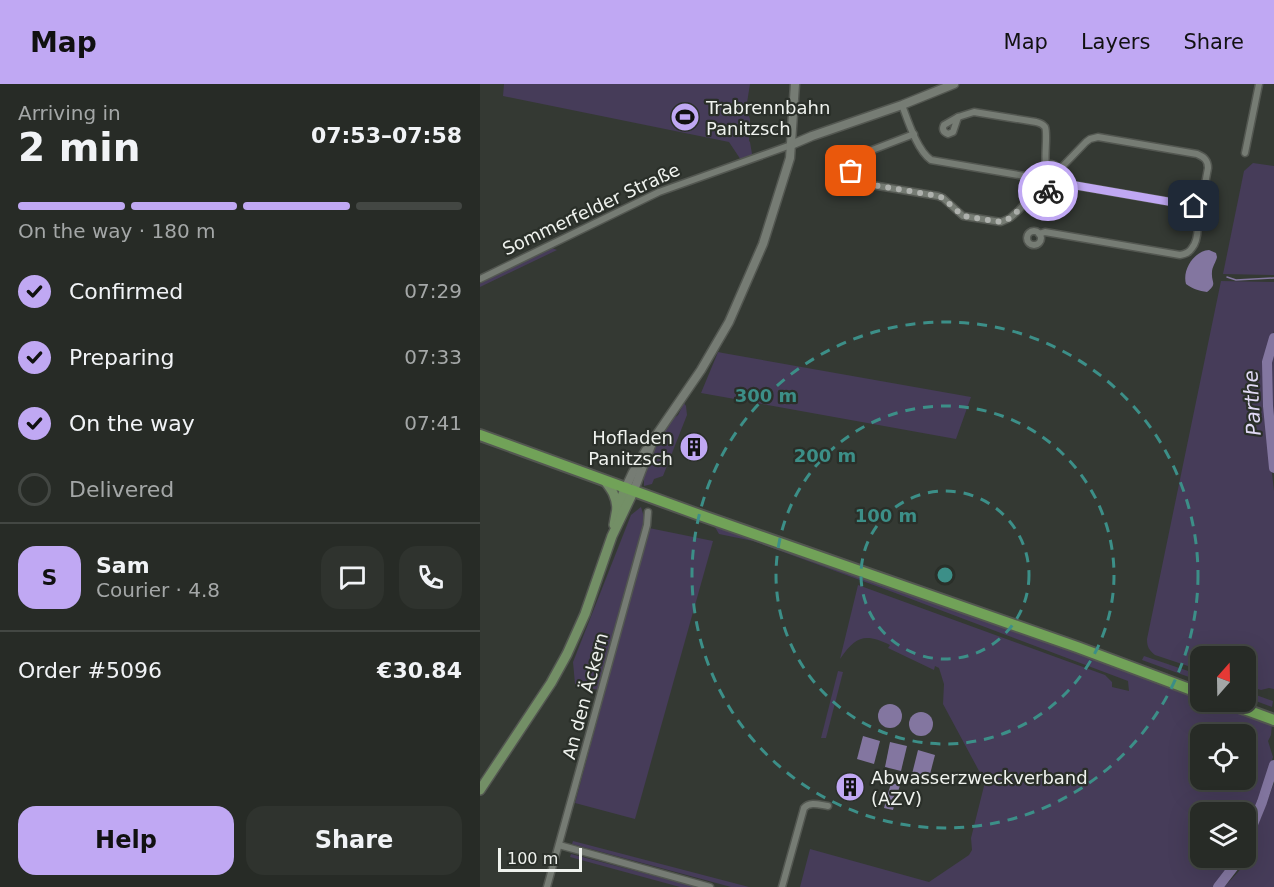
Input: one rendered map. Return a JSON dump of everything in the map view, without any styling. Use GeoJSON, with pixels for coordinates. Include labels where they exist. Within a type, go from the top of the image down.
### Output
{"type":"FeatureCollection","features":[{"type":"Feature","properties":{"kind":"main road"},"geometry":{"type":"LineString","coordinates":[[480,435],[1190,689]]}},
{"type":"Feature","properties":{"kind":"main road"},"geometry":{"type":"LineString","coordinates":[[604,480],[613,490],[616,498],[617,508],[612,536]]}},
{"type":"Feature","properties":{"kind":"main road"},"geometry":{"type":"LineString","coordinates":[[617,508],[630,489]]}},
{"type":"Feature","properties":{"kind":"main road"},"geometry":{"type":"LineString","coordinates":[[480,790],[567,654],[582,621],[630,489]]}},
{"type":"Feature","properties":{"kind":"main road"},"geometry":{"type":"LineString","coordinates":[[1253,712],[1272,719]]}},
{"type":"Feature","properties":{"kind":"street"},"geometry":{"type":"LineString","coordinates":[[630,489],[638,463],[701,370],[729,322],[763,244],[786,172],[791,145],[795,84]]}},
{"type":"Feature","properties":{"kind":"street","name":"Sommerfelder Straße"},"geometry":{"type":"LineString","coordinates":[[480,279],[659,192],[902,105],[954,84]]}},
{"type":"Feature","properties":{"kind":"street"},"geometry":{"type":"LineString","coordinates":[[1245,153],[1259,84]]}},
{"type":"Feature","properties":{"kind":"street"},"geometry":{"type":"LineString","coordinates":[[902,105],[924,153],[931,160],[1036,178]]}},
{"type":"Feature","properties":{"kind":"street"},"geometry":{"type":"LineString","coordinates":[[958,117],[974,111],[1042,124],[1046,130],[1046,165]]}},
{"type":"Feature","properties":{"kind":"street"},"geometry":{"type":"LineString","coordinates":[[914,134],[854,157],[850,167],[852,175],[858,181],[866,184],[938,196],[963,216],[1001,222],[1019,210],[1040,187]]}},
{"type":"Feature","properties":{"kind":"street"},"geometry":{"type":"LineString","coordinates":[[1060,169],[1086,142],[1094,138],[1197,154],[1204,158],[1208,168],[1203,195],[1194,206]]}},
{"type":"Feature","properties":{"kind":"street"},"geometry":{"type":"LineString","coordinates":[[1053,165],[1060,169],[1062,181],[1060,186],[1047,191],[1040,187],[1036,178],[1039,168],[1053,165]]}},
{"type":"Feature","properties":{"kind":"street"},"geometry":{"type":"LineString","coordinates":[[1039,234],[1045,232],[1180,255],[1188,253],[1195,245],[1198,212],[1194,206],[1073,185],[1062,181]]}},
{"type":"Feature","properties":{"kind":"street","name":"An den Äckern"},"geometry":{"type":"LineString","coordinates":[[547,887],[647,525],[648,512]]}},
{"type":"Feature","properties":{"kind":"street"},"geometry":{"type":"LineString","coordinates":[[782,887],[804,808],[814,803],[828,806]]}},
{"type":"Feature","properties":{"kind":"street"},"geometry":{"type":"LineString","coordinates":[[560,845],[710,887]]}},
{"type":"Feature","properties":{"kind":"shaded area","name":"Trabrennbahn Panitzsch"},"geometry":{"type":"Polygon","coordinates":[[[504,84],[750,84],[746,109],[750,119],[749,141],[752,154],[734,165],[670,188],[615,212],[480,277],[480,275],[662,189],[741,160],[729,142],[503,96],[504,84]]]}},
{"type":"Feature","properties":{"kind":"shaded area"},"geometry":{"type":"Polygon","coordinates":[[[1253,163],[1274,166],[1274,275],[1223,274],[1244,171],[1253,163]]]}},
{"type":"Feature","properties":{"kind":"shaded area"},"geometry":{"type":"Polygon","coordinates":[[[1050,167],[1057,170],[1060,177],[1057,184],[1050,187],[1043,184],[1040,177],[1043,170],[1050,167]]]}},
{"type":"Feature","properties":{"kind":"shaded area"},"geometry":{"type":"Polygon","coordinates":[[[552,248],[557,250],[480,287],[480,283],[552,248]]]}},
{"type":"Feature","properties":{"kind":"shaded area"},"geometry":{"type":"Polygon","coordinates":[[[1209,250],[1216,253],[1217,257],[1212,270],[1213,285],[1207,292],[1196,290],[1186,284],[1186,273],[1194,258],[1209,250]]]}},
{"type":"Feature","properties":{"kind":"shaded area"},"geometry":{"type":"Polygon","coordinates":[[[1221,281],[1274,282],[1274,331],[1264,368],[1264,403],[1274,491],[1274,689],[1256,688],[1256,646],[1190,646],[1190,667],[1155,655],[1147,644],[1221,281]]]}},
{"type":"Feature","properties":{"kind":"shaded area"},"geometry":{"type":"Polygon","coordinates":[[[1274,347],[1274,436],[1270,380],[1274,347]]]}},
{"type":"Feature","properties":{"kind":"shaded area"},"geometry":{"type":"Polygon","coordinates":[[[718,352],[971,397],[956,439],[701,393],[718,352]]]}},
{"type":"Feature","properties":{"kind":"shaded area"},"geometry":{"type":"Polygon","coordinates":[[[684,403],[687,415],[663,476],[654,479],[652,484],[644,486],[644,474],[655,444],[670,421],[678,415],[684,403]]]}},
{"type":"Feature","properties":{"kind":"shaded area"},"geometry":{"type":"Polygon","coordinates":[[[641,507],[644,517],[643,527],[598,690],[575,684],[573,662],[631,515],[641,507]]]}},
{"type":"Feature","properties":{"kind":"shaded area"},"geometry":{"type":"Polygon","coordinates":[[[712,522],[1190,694],[1190,712],[1239,712],[1272,724],[1268,741],[1273,757],[1256,810],[1256,802],[1190,802],[1190,868],[1230,868],[1213,887],[800,887],[810,849],[929,882],[969,855],[972,850],[971,838],[985,782],[943,704],[944,684],[939,668],[935,666],[934,670],[888,648],[890,645],[867,638],[856,641],[840,659],[858,585],[1105,675],[1112,682],[1112,687],[1129,691],[1128,681],[753,541],[719,534],[712,522]]]}},
{"type":"Feature","properties":{"kind":"shaded area"},"geometry":{"type":"Polygon","coordinates":[[[649,528],[713,541],[635,819],[575,803],[649,528]]]}},
{"type":"Feature","properties":{"kind":"shaded area"},"geometry":{"type":"Polygon","coordinates":[[[1144,656],[1190,672],[1190,677],[1142,660],[1144,656]]]}},
{"type":"Feature","properties":{"kind":"shaded area"},"geometry":{"type":"Polygon","coordinates":[[[838,671],[843,672],[826,738],[821,738],[838,671]]]}},
{"type":"Feature","properties":{"kind":"shaded area"},"geometry":{"type":"Polygon","coordinates":[[[1256,695],[1273,701],[1272,707],[1256,701],[1256,695]]]}},
{"type":"Feature","properties":{"kind":"shaded area"},"geometry":{"type":"Polygon","coordinates":[[[890,704],[899,707],[902,716],[899,725],[890,728],[881,725],[878,716],[881,707],[890,704]]]}},
{"type":"Feature","properties":{"kind":"shaded area"},"geometry":{"type":"Polygon","coordinates":[[[921,712],[930,715],[933,724],[930,733],[921,736],[912,733],[909,724],[912,715],[921,712]]]}},
{"type":"Feature","properties":{"kind":"shaded area"},"geometry":{"type":"Polygon","coordinates":[[[863,736],[880,741],[874,764],[857,759],[863,736]]]}},
{"type":"Feature","properties":{"kind":"shaded area"},"geometry":{"type":"Polygon","coordinates":[[[890,742],[907,746],[901,771],[885,767],[890,742]]]}},
{"type":"Feature","properties":{"kind":"shaded area"},"geometry":{"type":"Polygon","coordinates":[[[918,750],[935,755],[929,778],[912,774],[918,750]]]}},
{"type":"Feature","properties":{"kind":"shaded area"},"geometry":{"type":"Polygon","coordinates":[[[891,783],[900,785],[893,810],[884,808],[891,783]]]}},
{"type":"Feature","properties":{"kind":"shaded area"},"geometry":{"type":"Polygon","coordinates":[[[1274,783],[1274,887],[1224,887],[1241,868],[1256,868],[1256,830],[1274,783]]]}},
{"type":"Feature","properties":{"kind":"shaded area"},"geometry":{"type":"Polygon","coordinates":[[[573,841],[749,887],[731,887],[572,844],[573,841]]]}},
{"type":"Feature","properties":{"kind":"shaded area"},"geometry":{"type":"Polygon","coordinates":[[[571,854],[697,887],[680,887],[570,857],[571,854]]]}},
{"type":"Feature","properties":{"kind":"waterway"},"geometry":{"type":"LineString","coordinates":[[1227,277],[1236,280],[1274,278]]}},
{"type":"Feature","properties":{"kind":"waterway","name":"Parthe"},"geometry":{"type":"LineString","coordinates":[[1274,338],[1267,362],[1268,406],[1274,468]]}},
{"type":"Feature","properties":{"kind":"waterway","name":"Parthe"},"geometry":{"type":"LineString","coordinates":[[1256,817],[1274,765]]}},
{"type":"Feature","properties":{"kind":"waterway","name":"Parthe"},"geometry":{"type":"LineString","coordinates":[[1218,887],[1233,868]]}},
{"type":"Feature","properties":{"kind":"way so far"},"geometry":{"type":"LineString","coordinates":[[851,171],[852,175],[862,183],[938,196],[963,216],[1001,222],[1019,210],[1040,187],[1048,191]]}},
{"type":"Feature","properties":{"kind":"place","name":"Trabrennbahn Panitzsch"},"geometry":{"type":"Point","coordinates":[685,117]}},
{"type":"Feature","properties":{"kind":"place","name":"Hofladen Panitzsch"},"geometry":{"type":"Point","coordinates":[694,447]}},
{"type":"Feature","properties":{"kind":"place","name":"Abwasserzweckverband (AZV)"},"geometry":{"type":"Point","coordinates":[850,787]}},
{"type":"Feature","properties":{"kind":"route"},"geometry":{"type":"LineString","coordinates":[[1048,191],[1060,186],[1062,181],[1073,185],[1194,206]]}}]}
